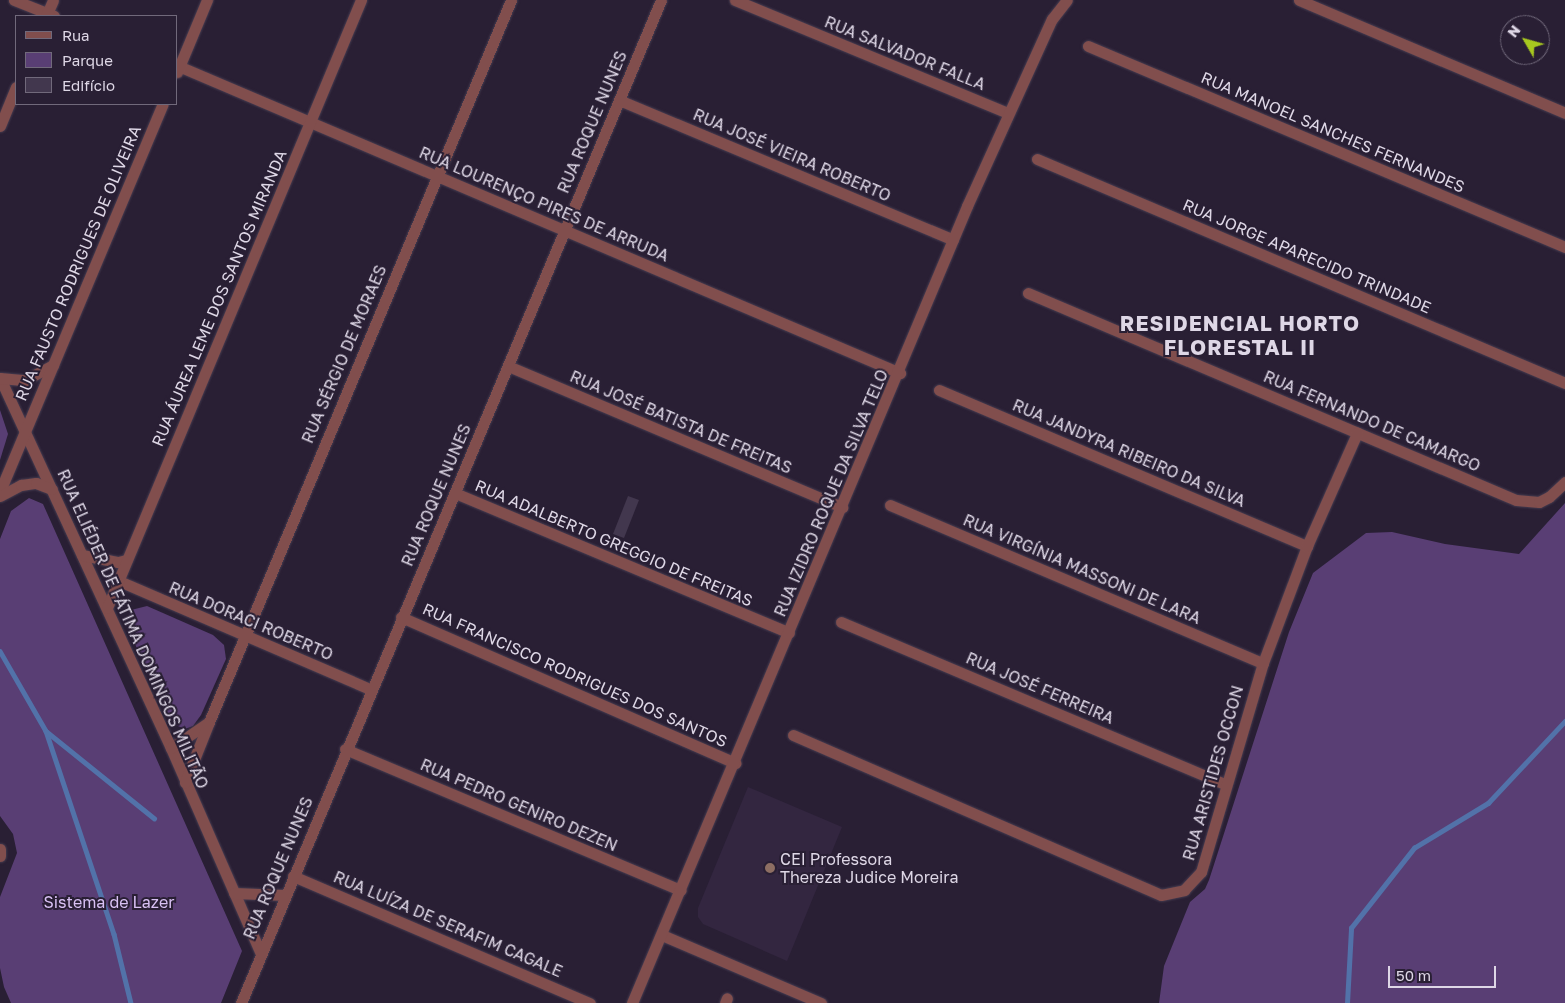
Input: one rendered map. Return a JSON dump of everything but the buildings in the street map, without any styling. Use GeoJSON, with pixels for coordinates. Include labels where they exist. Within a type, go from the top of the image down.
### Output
{"type":"FeatureCollection","features":[{"type":"Feature","properties":{"kind":"street"},"geometry":{"type":"LineString","coordinates":[[14,0],[49,15],[53,0]]}},
{"type":"Feature","properties":{"kind":"street"},"geometry":{"type":"LineString","coordinates":[[178,66],[207,0]]}},
{"type":"Feature","properties":{"kind":"street","name":"RUA ÁUREA LEME DOS SANTOS MIRANDA"},"geometry":{"type":"LineString","coordinates":[[107,608],[361,0]]}},
{"type":"Feature","properties":{"kind":"street","name":"RUA SÉRGIO DE MORAES"},"geometry":{"type":"LineString","coordinates":[[185,782],[243,636],[511,0]]}},
{"type":"Feature","properties":{"kind":"street","name":"RUA ROQUE NUNES"},"geometry":{"type":"LineString","coordinates":[[241,1003],[260,952],[370,689],[661,0]]}},
{"type":"Feature","properties":{"kind":"street","name":"RUA SALVADOR FALLA"},"geometry":{"type":"LineString","coordinates":[[735,0],[1008,113]]}},
{"type":"Feature","properties":{"kind":"street","name":"RUA IZIDRO ROQUE DA SILVA TELO"},"geometry":{"type":"LineString","coordinates":[[632,1003],[900,373],[953,240],[1008,113],[1052,19],[1067,0]]}},
{"type":"Feature","properties":{"kind":"street"},"geometry":{"type":"LineString","coordinates":[[1299,0],[1565,112]]}},
{"type":"Feature","properties":{"kind":"street","name":"RUA MANOEL SANCHES FERNANDES"},"geometry":{"type":"LineString","coordinates":[[1088,46],[1565,248]]}},
{"type":"Feature","properties":{"kind":"street","name":"RUA LOURENÇO PIRES DE ARRUDA"},"geometry":{"type":"LineString","coordinates":[[178,68],[310,120],[436,178],[565,229],[900,373]]}},
{"type":"Feature","properties":{"kind":"street"},"geometry":{"type":"LineString","coordinates":[[0,126],[15,89]]}},
{"type":"Feature","properties":{"kind":"street","name":"RUA JOSÉ VIEIRA ROBERTO"},"geometry":{"type":"LineString","coordinates":[[619,100],[953,240]]}},
{"type":"Feature","properties":{"kind":"street","name":"RUA FAUSTO RODRIGUES DE OLIVEIRA"},"geometry":{"type":"LineString","coordinates":[[0,491],[163,105]]}},
{"type":"Feature","properties":{"kind":"street","name":"RUA JORGE APARECIDO TRINDADE"},"geometry":{"type":"LineString","coordinates":[[1037,160],[1565,382]]}},
{"type":"Feature","properties":{"kind":"street","name":"RUA FERNANDO DE CAMARGO"},"geometry":{"type":"LineString","coordinates":[[1028,293],[1516,500],[1526,503],[1539,502],[1549,497],[1565,482]]}},
{"type":"Feature","properties":{"kind":"street"},"geometry":{"type":"LineString","coordinates":[[0,378],[25,380],[53,364]]}},
{"type":"Feature","properties":{"kind":"street","name":"RUA JOSÉ BATISTA DE FREITAS"},"geometry":{"type":"LineString","coordinates":[[508,366],[842,507]]}},
{"type":"Feature","properties":{"kind":"street","name":"RUA ELIÉDER DE FÁTIMA DOMINGOS MILITÃO"},"geometry":{"type":"LineString","coordinates":[[0,378],[107,608],[260,952]]}},
{"type":"Feature","properties":{"kind":"street","name":"RUA JANDYRA RIBEIRO DA SILVA"},"geometry":{"type":"LineString","coordinates":[[939,390],[1307,546]]}},
{"type":"Feature","properties":{"kind":"street","name":"RUA ARISTIDES OCCON"},"geometry":{"type":"LineString","coordinates":[[793,735],[1161,896],[1184,890],[1201,872],[1225,784],[1263,663],[1307,546],[1357,432]]}},
{"type":"Feature","properties":{"kind":"street"},"geometry":{"type":"LineString","coordinates":[[0,496],[21,485],[36,483],[52,489]]}},
{"type":"Feature","properties":{"kind":"street","name":"RUA ADALBERTO GREGGIO DE FREITAS"},"geometry":{"type":"LineString","coordinates":[[454,493],[789,633]]}},
{"type":"Feature","properties":{"kind":"street","name":"RUA VIRGÍNIA MASSONI DE LARA"},"geometry":{"type":"LineString","coordinates":[[890,505],[1263,663]]}},
{"type":"Feature","properties":{"kind":"street"},"geometry":{"type":"LineString","coordinates":[[82,554],[118,562],[127,560]]}},
{"type":"Feature","properties":{"kind":"street","name":"RUA DORACI ROBERTO"},"geometry":{"type":"LineString","coordinates":[[119,581],[243,636],[370,689]]}},
{"type":"Feature","properties":{"kind":"street","name":"RUA FRANCISCO RODRIGUES DOS SANTOS"},"geometry":{"type":"LineString","coordinates":[[401,617],[735,763]]}},
{"type":"Feature","properties":{"kind":"street","name":"RUA JOSÉ FERREIRA"},"geometry":{"type":"LineString","coordinates":[[841,622],[1225,784]]}},
{"type":"Feature","properties":{"kind":"street"},"geometry":{"type":"LineString","coordinates":[[170,748],[209,722]]}},
{"type":"Feature","properties":{"kind":"street","name":"RUA PEDRO GENIRO DEZEN"},"geometry":{"type":"LineString","coordinates":[[345,749],[681,890]]}},
{"type":"Feature","properties":{"kind":"street"},"geometry":{"type":"LineString","coordinates":[[0,849],[0,856]]}},
{"type":"Feature","properties":{"kind":"street","name":"RUA LUÍZA DE SERAFIM CAGALE"},"geometry":{"type":"LineString","coordinates":[[293,876],[590,1003]]}},
{"type":"Feature","properties":{"kind":"street"},"geometry":{"type":"LineString","coordinates":[[234,893],[284,895]]}},
{"type":"Feature","properties":{"kind":"street"},"geometry":{"type":"LineString","coordinates":[[662,935],[822,1003]]}},
{"type":"Feature","properties":{"kind":"shaded area","name":"CEI Professora Thereza Judice Moreira"},"geometry":{"type":"Polygon","coordinates":[[[748,787],[842,827],[787,961],[703,924],[698,917],[698,908],[748,787]]]}},
{"type":"Feature","properties":{"kind":"green space"},"geometry":{"type":"Polygon","coordinates":[[[0,410],[8,434],[0,460],[0,410]]]}},
{"type":"Feature","properties":{"kind":"green space","name":"Sistema de Lazer"},"geometry":{"type":"Polygon","coordinates":[[[29,498],[43,504],[242,951],[221,1003],[11,1003],[4,987],[0,968],[0,897],[17,853],[13,834],[0,816],[0,539],[11,511],[29,498]]]}},
{"type":"Feature","properties":{"kind":"green space"},"geometry":{"type":"Polygon","coordinates":[[[1565,503],[1565,1003],[1159,1003],[1164,966],[1190,902],[1205,889],[1209,880],[1289,632],[1313,573],[1366,533],[1392,532],[1445,544],[1519,554],[1565,503]]]}},
{"type":"Feature","properties":{"kind":"green space"},"geometry":{"type":"Polygon","coordinates":[[[147,606],[213,635],[224,645],[226,659],[201,715],[193,726],[185,729],[173,724],[125,623],[131,610],[147,606]]]}},
{"type":"Feature","properties":{"kind":"waterway"},"geometry":{"type":"LineString","coordinates":[[0,651],[46,731],[114,934],[131,1003]]}},
{"type":"Feature","properties":{"kind":"waterway"},"geometry":{"type":"LineString","coordinates":[[1347,1003],[1351,928],[1414,848],[1488,803],[1565,721]]}},
{"type":"Feature","properties":{"kind":"waterway"},"geometry":{"type":"LineString","coordinates":[[46,731],[154,818]]}},
{"type":"Feature","properties":{"kind":"place","name":"CEI Professora Thereza Judice Moreira"},"geometry":{"type":"Point","coordinates":[770,868]}},
{"type":"Feature","properties":{"kind":"district","name":"RESIDENCIAL HORTO FLORESTAL II"},"geometry":{"type":"Point","coordinates":[1240,335]}}]}
